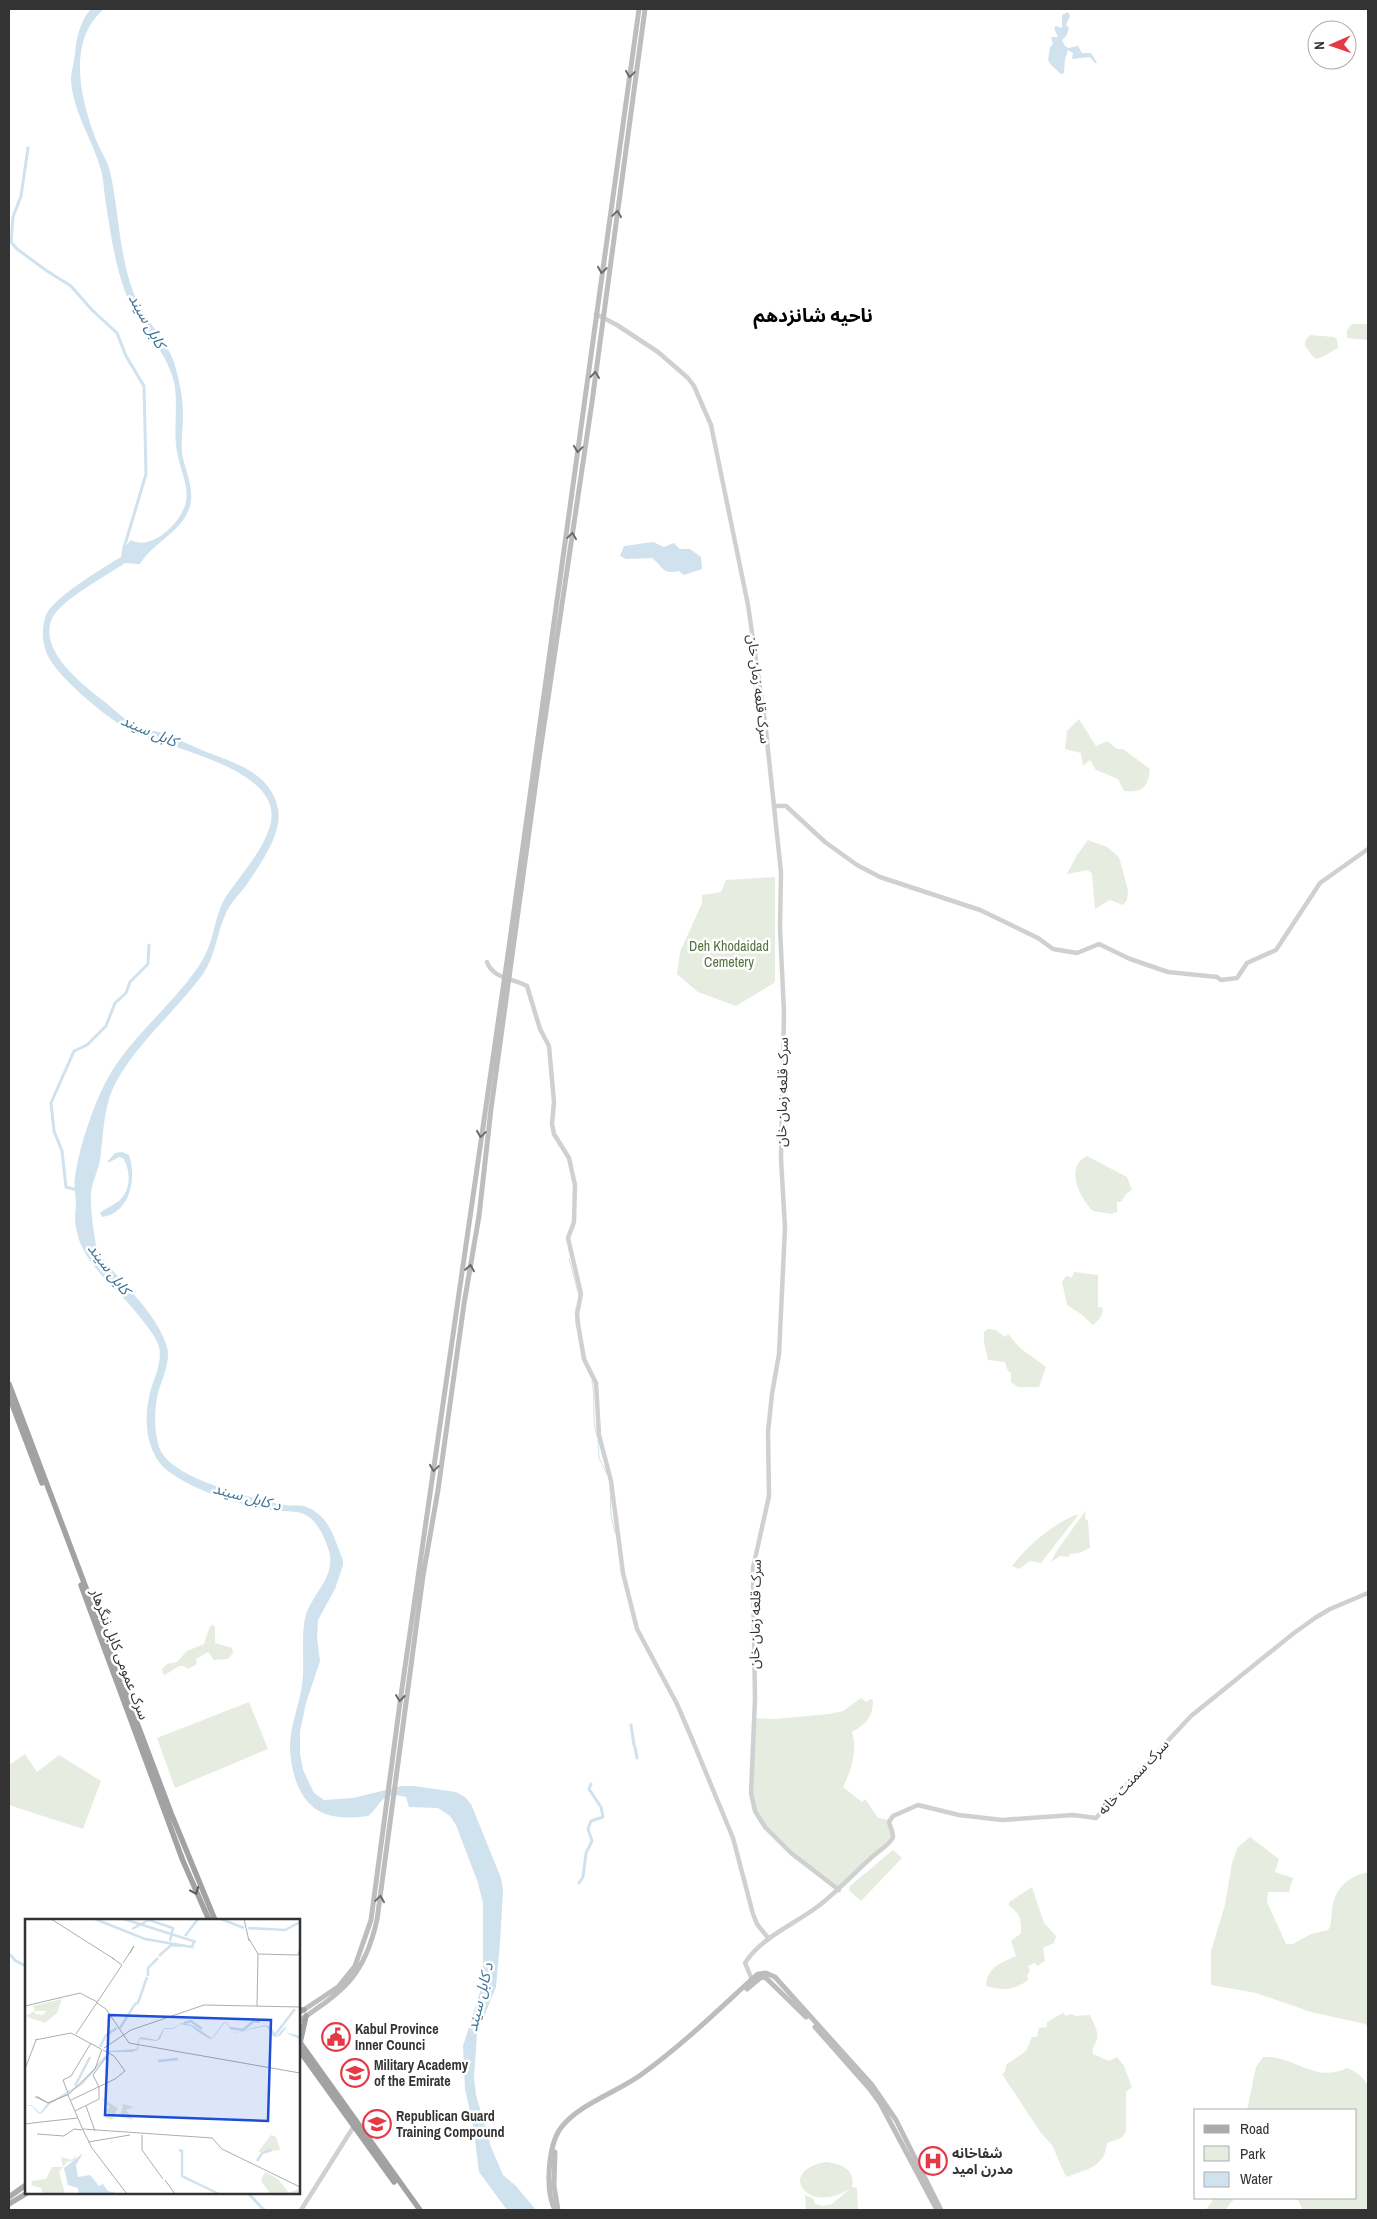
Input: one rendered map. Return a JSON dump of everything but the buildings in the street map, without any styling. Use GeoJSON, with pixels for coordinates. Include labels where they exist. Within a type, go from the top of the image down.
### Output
{"type":"FeatureCollection","features":[{"type":"Feature","properties":{"kind":"highway","name":"سرک عمومی کابل ننگرهار"},"geometry":{"type":"LineString","coordinates":[[9,1384],[163,1793],[215,1919]]}},
{"type":"Feature","properties":{"kind":"highway","name":"سرک عمومی کابل ننگرهار"},"geometry":{"type":"LineString","coordinates":[[9,1396],[183,1862],[209,1919]]}},
{"type":"Feature","properties":{"kind":"highway"},"geometry":{"type":"LineString","coordinates":[[300,2032],[302,2012]]}},
{"type":"Feature","properties":{"kind":"highway"},"geometry":{"type":"LineString","coordinates":[[300,2043],[420,2210]]}},
{"type":"Feature","properties":{"kind":"highway"},"geometry":{"type":"LineString","coordinates":[[300,2051],[415,2210]]}},
{"type":"Feature","properties":{"kind":"main road"},"geometry":{"type":"LineString","coordinates":[[302,2012],[337,1994],[349,1983],[362,1965],[373,1939],[377,1920],[423,1576],[438,1490],[464,1304],[479,1216],[507,979],[639,9]]}},
{"type":"Feature","properties":{"kind":"main road"},"geometry":{"type":"LineString","coordinates":[[302,2012],[338,1987],[355,1966],[371,1920],[388,1788],[603,318],[645,9]]}},
{"type":"Feature","properties":{"kind":"main road"},"geometry":{"type":"LineString","coordinates":[[557,2210],[554,2186],[554,2157],[556,2144],[564,2129],[575,2118],[641,2078],[658,2065],[758,1974],[766,1973],[775,1977],[872,2084],[896,2120],[942,2210]]}},
{"type":"Feature","properties":{"kind":"main road"},"geometry":{"type":"LineString","coordinates":[[752,1981],[765,1978],[772,1982],[869,2088],[892,2123],[936,2210]]}},
{"type":"Feature","properties":{"kind":"main road"},"geometry":{"type":"LineString","coordinates":[[9,2197],[25,2187]]}},
{"type":"Feature","properties":{"kind":"main road"},"geometry":{"type":"LineString","coordinates":[[9,2204],[25,2194]]}},
{"type":"Feature","properties":{"kind":"street","name":"سرک قلعه زمان خان"},"geometry":{"type":"LineString","coordinates":[[596,314],[617,325],[658,352],[688,378],[694,386],[711,425],[748,605],[781,872],[780,928],[784,1013],[781,1159],[784,1242],[779,1354],[768,1425],[769,1496],[753,1568],[755,1699],[751,1793],[755,1811],[765,1827],[791,1854],[839,1890]]}},
{"type":"Feature","properties":{"kind":"street"},"geometry":{"type":"LineString","coordinates":[[774,806],[786,806],[825,842],[874,874],[980,910],[1038,938],[1053,949],[1077,953],[1099,944],[1130,959],[1168,972],[1217,977],[1221,980],[1237,978],[1247,963],[1276,950],[1320,882],[1368,849]]}},
{"type":"Feature","properties":{"kind":"street"},"geometry":{"type":"LineString","coordinates":[[487,962],[490,969],[507,979],[527,986],[540,1029],[549,1046],[554,1102],[552,1124],[558,1142],[569,1158],[575,1186],[574,1222],[568,1238],[581,1294],[577,1314],[578,1324],[584,1359],[596,1383],[600,1435],[605,1463],[611,1481],[620,1550],[632,1615],[672,1693],[692,1738],[732,1838],[752,1914],[757,1924],[769,1938]]}},
{"type":"Feature","properties":{"kind":"street","name":"سرک سمنت خانه"},"geometry":{"type":"LineString","coordinates":[[839,1890],[893,1838],[889,1822],[893,1816],[918,1805],[959,1815],[1002,1820],[1073,1816],[1097,1817],[1134,1779],[1159,1748],[1208,1702],[1315,1618],[1368,1593]]}},
{"type":"Feature","properties":{"kind":"street"},"geometry":{"type":"LineString","coordinates":[[752,1981],[745,1963],[769,1938],[816,1909],[839,1890]]}},
{"type":"Feature","properties":{"kind":"street"},"geometry":{"type":"LineString","coordinates":[[301,2210],[354,2126]]}},
{"type":"Feature","properties":{"kind":"green space"},"geometry":{"type":"Polygon","coordinates":[[[1352,324],[1368,324],[1368,340],[1347,338],[1347,330],[1352,324]]]}},
{"type":"Feature","properties":{"kind":"green space"},"geometry":{"type":"Polygon","coordinates":[[[1310,335],[1334,337],[1337,340],[1338,348],[1318,359],[1314,358],[1305,346],[1305,341],[1310,335]]]}},
{"type":"Feature","properties":{"kind":"green space"},"geometry":{"type":"Polygon","coordinates":[[[1079,719],[1096,746],[1107,741],[1117,749],[1123,749],[1150,769],[1148,781],[1143,788],[1135,791],[1124,791],[1118,779],[1096,770],[1090,760],[1083,766],[1081,753],[1065,749],[1067,731],[1079,719]]]}},
{"type":"Feature","properties":{"kind":"green space"},"geometry":{"type":"Polygon","coordinates":[[[1088,840],[1107,847],[1119,857],[1128,890],[1127,900],[1123,905],[1110,900],[1095,909],[1092,874],[1088,870],[1067,874],[1088,840]]]}},
{"type":"Feature","properties":{"kind":"green space","name":"Deh Khodaidad Cemetery"},"geometry":{"type":"Polygon","coordinates":[[[775,877],[774,983],[736,1006],[698,992],[677,974],[680,952],[702,903],[702,895],[721,892],[726,880],[775,877]]]}},
{"type":"Feature","properties":{"kind":"green space"},"geometry":{"type":"Polygon","coordinates":[[[1087,1156],[1127,1177],[1132,1190],[1126,1194],[1121,1202],[1117,1202],[1117,1212],[1111,1214],[1093,1211],[1083,1199],[1076,1183],[1075,1175],[1080,1161],[1087,1156]]]}},
{"type":"Feature","properties":{"kind":"green space"},"geometry":{"type":"Polygon","coordinates":[[[1074,1272],[1098,1275],[1098,1307],[1103,1308],[1100,1318],[1093,1325],[1067,1305],[1062,1282],[1066,1276],[1072,1277],[1074,1272]]]}},
{"type":"Feature","properties":{"kind":"green space"},"geometry":{"type":"Polygon","coordinates":[[[988,1329],[996,1330],[1005,1337],[1008,1334],[1020,1348],[1046,1367],[1039,1387],[1018,1387],[1011,1382],[1011,1373],[1008,1371],[1005,1362],[988,1360],[984,1332],[988,1329]]]}},
{"type":"Feature","properties":{"kind":"green space"},"geometry":{"type":"Polygon","coordinates":[[[1086,1510],[1085,1518],[1088,1521],[1090,1548],[1079,1553],[1070,1554],[1068,1557],[1060,1556],[1051,1562],[1056,1552],[1086,1510]]]}},
{"type":"Feature","properties":{"kind":"green space"},"geometry":{"type":"Polygon","coordinates":[[[1079,1514],[1041,1563],[1030,1561],[1019,1569],[1012,1566],[1042,1535],[1061,1522],[1079,1514]]]}},
{"type":"Feature","properties":{"kind":"green space"},"geometry":{"type":"Polygon","coordinates":[[[210,1626],[215,1626],[215,1643],[232,1648],[233,1653],[228,1659],[214,1660],[208,1652],[196,1659],[197,1664],[188,1669],[184,1666],[179,1666],[165,1675],[163,1674],[162,1669],[167,1664],[177,1662],[187,1651],[204,1644],[210,1626]]]}},
{"type":"Feature","properties":{"kind":"green space"},"geometry":{"type":"Polygon","coordinates":[[[861,1698],[866,1702],[871,1699],[873,1701],[872,1712],[861,1726],[852,1732],[854,1739],[853,1760],[843,1787],[862,1802],[865,1799],[878,1818],[889,1820],[893,1838],[839,1890],[791,1853],[765,1827],[753,1803],[754,1718],[775,1719],[829,1714],[843,1711],[861,1698]]]}},
{"type":"Feature","properties":{"kind":"green space"},"geometry":{"type":"Polygon","coordinates":[[[249,1702],[268,1749],[175,1788],[157,1738],[249,1702]]]}},
{"type":"Feature","properties":{"kind":"green space"},"geometry":{"type":"Polygon","coordinates":[[[25,1754],[37,1772],[59,1755],[101,1781],[83,1829],[9,1805],[9,1765],[25,1754]]]}},
{"type":"Feature","properties":{"kind":"green space"},"geometry":{"type":"Polygon","coordinates":[[[1250,1837],[1279,1859],[1275,1872],[1293,1878],[1289,1892],[1268,1892],[1267,1902],[1286,1944],[1293,1944],[1311,1934],[1328,1930],[1331,1924],[1333,1903],[1339,1890],[1354,1877],[1368,1872],[1368,2027],[1365,2024],[1311,2012],[1256,1993],[1211,1985],[1211,1951],[1225,1905],[1232,1863],[1238,1847],[1250,1837]]]}},
{"type":"Feature","properties":{"kind":"green space"},"geometry":{"type":"Polygon","coordinates":[[[893,1850],[902,1858],[861,1901],[849,1890],[850,1886],[893,1850]]]}},
{"type":"Feature","properties":{"kind":"green space"},"geometry":{"type":"Polygon","coordinates":[[[1032,1887],[1044,1923],[1056,1936],[1054,1943],[1043,1948],[1045,1961],[1037,1966],[1035,1963],[1028,1966],[1030,1971],[1027,1976],[1028,1980],[1009,1989],[986,1986],[989,1974],[996,1966],[1016,1956],[1011,1941],[1021,1933],[1020,1921],[1016,1911],[1009,1906],[1009,1902],[1032,1887]]]}},
{"type":"Feature","properties":{"kind":"green space"},"geometry":{"type":"Polygon","coordinates":[[[1063,2013],[1066,2016],[1071,2014],[1076,2016],[1090,2015],[1097,2033],[1093,2054],[1109,2061],[1117,2057],[1124,2066],[1132,2087],[1126,2092],[1126,2132],[1121,2138],[1107,2143],[1103,2157],[1093,2166],[1066,2177],[1052,2145],[1041,2133],[1002,2074],[1005,2072],[1006,2065],[1026,2051],[1032,2037],[1037,2037],[1039,2028],[1047,2027],[1047,2022],[1063,2013]]]}},
{"type":"Feature","properties":{"kind":"green space"},"geometry":{"type":"Polygon","coordinates":[[[1263,2057],[1274,2058],[1324,2073],[1347,2068],[1364,2079],[1368,2085],[1368,2210],[1303,2210],[1298,2199],[1357,2199],[1357,2109],[1247,2109],[1256,2067],[1263,2057]]]}},
{"type":"Feature","properties":{"kind":"green space"},"geometry":{"type":"Polygon","coordinates":[[[826,2162],[846,2168],[852,2176],[852,2187],[857,2188],[858,2210],[806,2210],[805,2195],[814,2199],[814,2203],[822,2206],[832,2204],[851,2188],[835,2196],[822,2197],[811,2195],[803,2189],[800,2182],[802,2174],[811,2167],[826,2162]]]}},
{"type":"Feature","properties":{"kind":"green space"},"geometry":{"type":"Polygon","coordinates":[[[1213,2199],[1234,2199],[1225,2210],[1206,2210],[1213,2199]]]}},
{"type":"Feature","properties":{"kind":"water"},"geometry":{"type":"Polygon","coordinates":[[[91,9],[104,9],[92,22],[85,37],[81,53],[80,70],[85,105],[97,141],[110,171],[122,249],[134,294],[143,312],[165,344],[176,368],[183,408],[182,452],[190,482],[191,501],[188,511],[177,528],[153,549],[140,564],[125,563],[76,595],[59,609],[54,615],[50,628],[50,640],[56,653],[74,676],[133,724],[164,733],[233,762],[257,775],[273,795],[279,818],[275,836],[266,854],[227,911],[211,959],[203,974],[138,1050],[126,1066],[109,1099],[104,1122],[100,1160],[91,1193],[97,1249],[107,1264],[155,1322],[167,1347],[168,1358],[158,1393],[155,1420],[159,1447],[166,1458],[193,1477],[212,1485],[266,1501],[312,1509],[330,1528],[336,1541],[343,1565],[335,1589],[318,1620],[317,1638],[320,1661],[306,1703],[300,1732],[300,1754],[303,1770],[314,1793],[324,1800],[353,1798],[402,1786],[414,1786],[456,1792],[465,1797],[471,1804],[501,1878],[503,1890],[496,1987],[477,2034],[474,2077],[476,2095],[491,2147],[503,2175],[516,2186],[536,2210],[507,2210],[479,2172],[473,2125],[465,2089],[463,2046],[485,1976],[483,1969],[483,1903],[478,1883],[456,1825],[450,1816],[438,1808],[409,1807],[406,1797],[398,1795],[391,1795],[383,1799],[368,1816],[337,1817],[325,1814],[311,1805],[304,1797],[295,1778],[290,1745],[302,1685],[305,1618],[330,1568],[328,1548],[324,1538],[313,1520],[304,1514],[275,1511],[231,1501],[191,1485],[168,1471],[161,1464],[151,1446],[147,1425],[148,1403],[160,1356],[158,1344],[139,1316],[101,1275],[85,1253],[76,1227],[75,1177],[86,1131],[105,1084],[120,1059],[183,987],[202,961],[209,946],[221,905],[256,855],[270,826],[270,806],[260,789],[241,774],[218,762],[144,736],[118,723],[71,685],[52,663],[44,644],[44,623],[47,613],[52,606],[81,583],[121,557],[123,545],[125,547],[131,540],[139,543],[148,542],[165,533],[184,509],[187,496],[176,448],[176,401],[171,371],[135,313],[125,291],[110,229],[101,170],[75,104],[71,77],[81,25],[91,9]]]}},
{"type":"Feature","properties":{"kind":"water"},"geometry":{"type":"Polygon","coordinates":[[[1068,12],[1070,16],[1066,25],[1069,28],[1067,35],[1062,40],[1065,46],[1068,48],[1078,46],[1082,53],[1091,53],[1097,63],[1090,57],[1072,59],[1073,53],[1068,50],[1064,73],[1061,74],[1048,60],[1050,47],[1053,44],[1051,37],[1058,37],[1054,28],[1056,26],[1062,28],[1062,15],[1068,12]]]}},
{"type":"Feature","properties":{"kind":"water"},"geometry":{"type":"Polygon","coordinates":[[[653,542],[664,547],[674,543],[680,549],[690,549],[701,557],[702,569],[684,575],[679,571],[665,571],[652,558],[626,559],[620,556],[624,546],[653,542]]]}},
{"type":"Feature","properties":{"kind":"water"},"geometry":{"type":"Polygon","coordinates":[[[122,1152],[129,1155],[131,1164],[132,1174],[129,1193],[119,1209],[112,1214],[102,1217],[100,1213],[124,1196],[128,1185],[127,1168],[123,1158],[119,1157],[107,1162],[115,1153],[122,1152]]]}},
{"type":"Feature","properties":{"kind":"waterway"},"geometry":{"type":"LineString","coordinates":[[28,148],[21,196],[13,217],[11,242],[17,249],[71,286],[92,310],[117,333],[126,356],[144,386],[146,474],[124,548]]}},
{"type":"Feature","properties":{"kind":"waterway"},"geometry":{"type":"LineString","coordinates":[[77,1190],[66,1187],[62,1151],[54,1131],[51,1103],[74,1051],[87,1045],[106,1026],[115,1003],[126,993],[130,982],[148,964],[149,945]]}},
{"type":"Feature","properties":{"kind":"waterway"},"geometry":{"type":"LineString","coordinates":[[569,1259],[579,1296]]}},
{"type":"Feature","properties":{"kind":"waterway"},"geometry":{"type":"LineString","coordinates":[[576,1307],[576,1325]]}},
{"type":"Feature","properties":{"kind":"waterway"},"geometry":{"type":"LineString","coordinates":[[583,1361],[590,1375]]}},
{"type":"Feature","properties":{"kind":"waterway"},"geometry":{"type":"LineString","coordinates":[[592,1381],[594,1422],[597,1436]]}},
{"type":"Feature","properties":{"kind":"waterway"},"geometry":{"type":"LineString","coordinates":[[598,1440],[599,1458],[607,1474]]}},
{"type":"Feature","properties":{"kind":"waterway"},"geometry":{"type":"LineString","coordinates":[[610,1487],[611,1515],[615,1533]]}},
{"type":"Feature","properties":{"kind":"waterway"},"geometry":{"type":"LineString","coordinates":[[631,1725],[634,1745]]}},
{"type":"Feature","properties":{"kind":"waterway"},"geometry":{"type":"LineString","coordinates":[[635,1747],[637,1758]]}},
{"type":"Feature","properties":{"kind":"waterway"},"geometry":{"type":"LineString","coordinates":[[579,1883],[583,1877],[586,1853],[592,1841],[588,1829],[591,1821],[603,1817],[601,1807],[589,1789],[591,1784]]}},
{"type":"Feature","properties":{"kind":"waterway"},"geometry":{"type":"LineString","coordinates":[[9,1954],[16,1961],[25,1966]]}},
{"type":"Feature","properties":{"kind":"waterway"},"geometry":{"type":"LineString","coordinates":[[249,2194],[264,2210]]}},
{"type":"Feature","properties":{"kind":"place","name":"Kabul Province Inner Counci"},"geometry":{"type":"Point","coordinates":[336,2037]}},
{"type":"Feature","properties":{"kind":"place","name":"Military Academy of the Emirate"},"geometry":{"type":"Point","coordinates":[355,2073]}},
{"type":"Feature","properties":{"kind":"place","name":"Republican Guard Training Compound"},"geometry":{"type":"Point","coordinates":[377,2124]}},
{"type":"Feature","properties":{"kind":"place","name":"شفاخانه مدرن امید"},"geometry":{"type":"Point","coordinates":[933,2161]}},
{"type":"Feature","properties":{"kind":"district","name":"ناحیه شانزدهم"},"geometry":{"type":"Point","coordinates":[813,315]}},
{"type":"Feature","properties":{"kind":"water label","name":"کابل سيند"},"geometry":{"type":"Point","coordinates":[147,321]}},
{"type":"Feature","properties":{"kind":"water label","name":"کابل سيند"},"geometry":{"type":"Point","coordinates":[149,731]}},
{"type":"Feature","properties":{"kind":"water label","name":"کابل سيند"},"geometry":{"type":"Point","coordinates":[109,1269]}},
{"type":"Feature","properties":{"kind":"water label","name":"د کابل سيند"},"geometry":{"type":"Point","coordinates":[247,1497]}},
{"type":"Feature","properties":{"kind":"water label","name":"د کابل سيند"},"geometry":{"type":"Point","coordinates":[480,1997]}}]}
